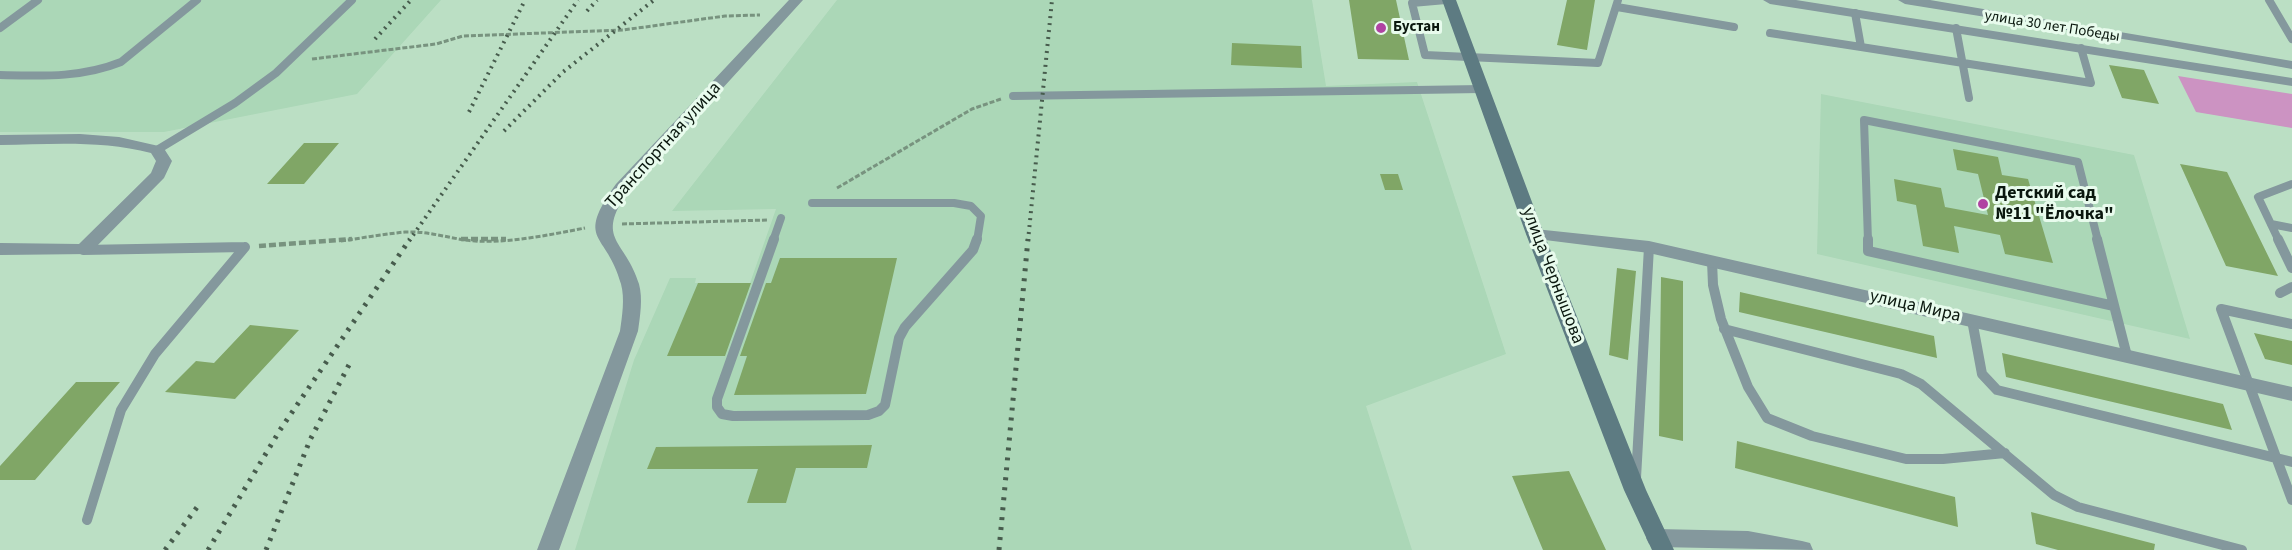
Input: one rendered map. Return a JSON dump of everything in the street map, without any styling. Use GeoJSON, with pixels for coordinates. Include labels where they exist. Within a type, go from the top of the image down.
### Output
{"type":"FeatureCollection","features":[{"type":"Feature","properties":{"kind":"main road","name":"улица Чернышова"},"geometry":{"type":"LineString","coordinates":[[1448,0],[1535,234],[1635,490],[1660,544]]}},
{"type":"Feature","properties":{"kind":"street","name":"Транспортная улица"},"geometry":{"type":"LineString","coordinates":[[548,550],[629,331],[632,305],[630,285],[624,268],[608,243],[602,225],[604,213],[622,188],[796,0]]}},
{"type":"Feature","properties":{"kind":"street","name":"улица 30 лет Победы"},"geometry":{"type":"LineString","coordinates":[[1770,0],[2292,82]]}},
{"type":"Feature","properties":{"kind":"street","name":"улица 30 лет Победы"},"geometry":{"type":"LineString","coordinates":[[1905,0],[2166,42],[2292,65]]}},
{"type":"Feature","properties":{"kind":"street"},"geometry":{"type":"LineString","coordinates":[[1951,7],[1956,28]]}},
{"type":"Feature","properties":{"kind":"street"},"geometry":{"type":"LineString","coordinates":[[2166,42],[2174,63]]}},
{"type":"Feature","properties":{"kind":"street"},"geometry":{"type":"LineString","coordinates":[[0,141],[99,140],[136,143],[158,150],[164,161],[158,175],[82,250],[0,249]]}},
{"type":"Feature","properties":{"kind":"street","name":"улица Мира"},"geometry":{"type":"LineString","coordinates":[[1535,234],[1649,247],[2292,394]]}},
{"type":"Feature","properties":{"kind":"street"},"geometry":{"type":"LineString","coordinates":[[1660,544],[1748,540],[1802,550]]}},
{"type":"Feature","properties":{"kind":"lane"},"geometry":{"type":"LineString","coordinates":[[0,28],[38,0]]}},
{"type":"Feature","properties":{"kind":"lane"},"geometry":{"type":"LineString","coordinates":[[0,75],[72,77],[108,69],[121,62],[197,0]]}},
{"type":"Feature","properties":{"kind":"lane"},"geometry":{"type":"LineString","coordinates":[[158,150],[235,103],[276,73],[351,0]]}},
{"type":"Feature","properties":{"kind":"lane"},"geometry":{"type":"LineString","coordinates":[[1448,0],[1412,3],[1425,55],[1598,63],[1618,4],[1734,27]]}},
{"type":"Feature","properties":{"kind":"lane"},"geometry":{"type":"LineString","coordinates":[[2269,0],[2292,39]]}},
{"type":"Feature","properties":{"kind":"lane"},"geometry":{"type":"LineString","coordinates":[[1855,13],[1861,47]]}},
{"type":"Feature","properties":{"kind":"lane"},"geometry":{"type":"LineString","coordinates":[[1956,28],[1969,98]]}},
{"type":"Feature","properties":{"kind":"lane"},"geometry":{"type":"LineString","coordinates":[[1770,33],[2091,83],[2081,48]]}},
{"type":"Feature","properties":{"kind":"lane"},"geometry":{"type":"LineString","coordinates":[[1013,96],[1482,89]]}},
{"type":"Feature","properties":{"kind":"lane"},"geometry":{"type":"LineString","coordinates":[[2114,306],[1868,251],[1864,120],[2078,162],[2127,356]]}},
{"type":"Feature","properties":{"kind":"lane"},"geometry":{"type":"LineString","coordinates":[[2292,184],[2258,197],[2292,268]]}},
{"type":"Feature","properties":{"kind":"lane"},"geometry":{"type":"LineString","coordinates":[[782,218],[717,399],[717,407],[722,414],[733,416],[868,415],[879,411],[885,405],[899,338],[905,327],[973,250],[977,242],[981,216],[970,206],[954,203],[812,204]]}},
{"type":"Feature","properties":{"kind":"lane"},"geometry":{"type":"LineString","coordinates":[[2271,224],[2292,228]]}},
{"type":"Feature","properties":{"kind":"lane"},"geometry":{"type":"LineString","coordinates":[[82,250],[245,247]]}},
{"type":"Feature","properties":{"kind":"lane"},"geometry":{"type":"LineString","coordinates":[[87,520],[121,410],[155,354],[245,247]]}},
{"type":"Feature","properties":{"kind":"lane"},"geometry":{"type":"LineString","coordinates":[[1635,490],[1649,247]]}},
{"type":"Feature","properties":{"kind":"lane"},"geometry":{"type":"LineString","coordinates":[[1712,261],[1713,294],[1724,329],[1757,403],[1766,417],[1786,429],[1905,459],[1938,459],[2006,453]]}},
{"type":"Feature","properties":{"kind":"lane"},"geometry":{"type":"LineString","coordinates":[[2280,293],[2292,287]]}},
{"type":"Feature","properties":{"kind":"lane"},"geometry":{"type":"LineString","coordinates":[[2292,324],[2221,309],[2292,500]]}},
{"type":"Feature","properties":{"kind":"lane"},"geometry":{"type":"LineString","coordinates":[[1972,320],[1982,374],[1997,390],[2292,462]]}},
{"type":"Feature","properties":{"kind":"lane"},"geometry":{"type":"LineString","coordinates":[[1724,329],[1901,374],[1921,384],[2054,495],[2078,507],[2242,550]]}},
{"type":"Feature","properties":{"kind":"path"},"geometry":{"type":"LineString","coordinates":[[288,62],[436,44],[463,36],[623,30],[725,16],[782,15]]}},
{"type":"Feature","properties":{"kind":"path"},"geometry":{"type":"LineString","coordinates":[[812,204],[972,109],[988,102],[1013,96]]}},
{"type":"Feature","properties":{"kind":"path"},"geometry":{"type":"LineString","coordinates":[[245,247],[330,242],[407,232],[447,235],[465,240],[496,240],[555,234],[602,225],[782,218]]}},
{"type":"Feature","properties":{"kind":"shaded area"},"geometry":{"type":"Polygon","coordinates":[[[0,0],[441,0],[357,94],[164,132],[0,132],[0,0]]]}},
{"type":"Feature","properties":{"kind":"shaded area"},"geometry":{"type":"Polygon","coordinates":[[[837,0],[1312,0],[1326,86],[1417,82],[1506,354],[1366,406],[1412,550],[575,550],[634,360],[670,278],[696,278],[695,283],[750,283],[776,209],[672,211],[837,0]]]}},
{"type":"Feature","properties":{"kind":"shaded area"},"geometry":{"type":"Polygon","coordinates":[[[2178,76],[2292,94],[2292,128],[2196,112],[2178,76]]]}},
{"type":"Feature","properties":{"kind":"shaded area","name":"Детский сад №11 \"Ёлочка\""},"geometry":{"type":"Polygon","coordinates":[[[1821,94],[2134,155],[2190,339],[1817,254],[1821,94]]]}},
{"type":"Feature","properties":{"kind":"building"},"geometry":{"type":"Polygon","coordinates":[[[1349,0],[1396,0],[1409,60],[1358,59],[1349,0]]]}},
{"type":"Feature","properties":{"kind":"building"},"geometry":{"type":"Polygon","coordinates":[[[1567,0],[1595,0],[1587,50],[1557,45],[1567,0]]]}},
{"type":"Feature","properties":{"kind":"building"},"geometry":{"type":"Polygon","coordinates":[[[1232,43],[1301,46],[1302,68],[1231,65],[1232,43]]]}},
{"type":"Feature","properties":{"kind":"building"},"geometry":{"type":"Polygon","coordinates":[[[2109,65],[2144,70],[2159,104],[2122,98],[2109,65]]]}},
{"type":"Feature","properties":{"kind":"building"},"geometry":{"type":"Polygon","coordinates":[[[304,143],[339,143],[304,184],[267,184],[304,143]]]}},
{"type":"Feature","properties":{"kind":"building"},"geometry":{"type":"Polygon","coordinates":[[[1953,149],[1998,157],[2002,175],[2028,179],[2053,263],[2005,254],[2000,235],[1954,226],[1959,253],[1923,246],[1916,205],[1897,201],[1894,179],[1941,188],[1945,207],[1988,215],[1978,174],[1957,170],[1953,149]]]}},
{"type":"Feature","properties":{"kind":"building"},"geometry":{"type":"Polygon","coordinates":[[[2180,164],[2227,172],[2278,276],[2226,266],[2180,164]]]}},
{"type":"Feature","properties":{"kind":"building"},"geometry":{"type":"Polygon","coordinates":[[[1380,174],[1398,174],[1403,190],[1385,190],[1380,174]]]}},
{"type":"Feature","properties":{"kind":"building"},"geometry":{"type":"Polygon","coordinates":[[[780,258],[897,258],[866,394],[734,395],[747,356],[740,356],[766,283],[771,283],[780,258]]]}},
{"type":"Feature","properties":{"kind":"building"},"geometry":{"type":"Polygon","coordinates":[[[1617,268],[1636,271],[1628,360],[1609,355],[1617,268]]]}},
{"type":"Feature","properties":{"kind":"building"},"geometry":{"type":"Polygon","coordinates":[[[1661,277],[1683,281],[1683,441],[1659,436],[1661,277]]]}},
{"type":"Feature","properties":{"kind":"building"},"geometry":{"type":"Polygon","coordinates":[[[698,283],[751,283],[725,356],[667,356],[698,283]]]}},
{"type":"Feature","properties":{"kind":"building"},"geometry":{"type":"Polygon","coordinates":[[[1740,292],[1934,336],[1937,358],[1739,312],[1740,292]]]}},
{"type":"Feature","properties":{"kind":"building"},"geometry":{"type":"Polygon","coordinates":[[[250,325],[299,330],[235,399],[165,392],[196,361],[214,363],[250,325]]]}},
{"type":"Feature","properties":{"kind":"building"},"geometry":{"type":"Polygon","coordinates":[[[2254,333],[2292,341],[2292,365],[2265,359],[2254,333]]]}},
{"type":"Feature","properties":{"kind":"building"},"geometry":{"type":"Polygon","coordinates":[[[2002,353],[2223,404],[2232,430],[2006,377],[2002,353]]]}},
{"type":"Feature","properties":{"kind":"building"},"geometry":{"type":"Polygon","coordinates":[[[76,382],[120,382],[35,480],[0,480],[0,466],[76,382]]]}},
{"type":"Feature","properties":{"kind":"building"},"geometry":{"type":"Polygon","coordinates":[[[1737,441],[1955,497],[1958,527],[1735,468],[1737,441]]]}},
{"type":"Feature","properties":{"kind":"building"},"geometry":{"type":"Polygon","coordinates":[[[872,445],[867,468],[796,468],[786,503],[747,503],[758,469],[647,469],[656,447],[872,445]]]}},
{"type":"Feature","properties":{"kind":"building"},"geometry":{"type":"Polygon","coordinates":[[[1569,471],[1606,550],[1543,550],[1512,476],[1569,471]]]}},
{"type":"Feature","properties":{"kind":"building"},"geometry":{"type":"Polygon","coordinates":[[[2031,512],[2155,544],[2154,550],[2058,550],[2036,544],[2031,512]]]}},
{"type":"Feature","properties":{"kind":"railway"},"geometry":{"type":"LineString","coordinates":[[375,39],[411,0]]}},
{"type":"Feature","properties":{"kind":"railway"},"geometry":{"type":"LineString","coordinates":[[469,112],[525,0]]}},
{"type":"Feature","properties":{"kind":"railway"},"geometry":{"type":"LineString","coordinates":[[409,241],[578,0]]}},
{"type":"Feature","properties":{"kind":"railway"},"geometry":{"type":"LineString","coordinates":[[587,11],[597,0]]}},
{"type":"Feature","properties":{"kind":"railway"},"geometry":{"type":"LineString","coordinates":[[504,131],[563,72],[654,0]]}},
{"type":"Feature","properties":{"kind":"railway"},"geometry":{"type":"LineString","coordinates":[[1028,241],[1052,0]]}},
{"type":"Feature","properties":{"kind":"railway"},"geometry":{"type":"LineString","coordinates":[[208,550],[280,430],[410,239]]}},
{"type":"Feature","properties":{"kind":"railway"},"geometry":{"type":"LineString","coordinates":[[999,550],[1028,239]]}},
{"type":"Feature","properties":{"kind":"railway"},"geometry":{"type":"LineString","coordinates":[[266,550],[310,440],[351,361]]}},
{"type":"Feature","properties":{"kind":"railway"},"geometry":{"type":"LineString","coordinates":[[165,550],[198,506]]}},
{"type":"Feature","properties":{"kind":"place","name":"Бустан"},"geometry":{"type":"Point","coordinates":[1381,28]}},
{"type":"Feature","properties":{"kind":"place","name":"Детский сад №11 \"Ёлочка\""},"geometry":{"type":"Point","coordinates":[1983,204]}}]}
